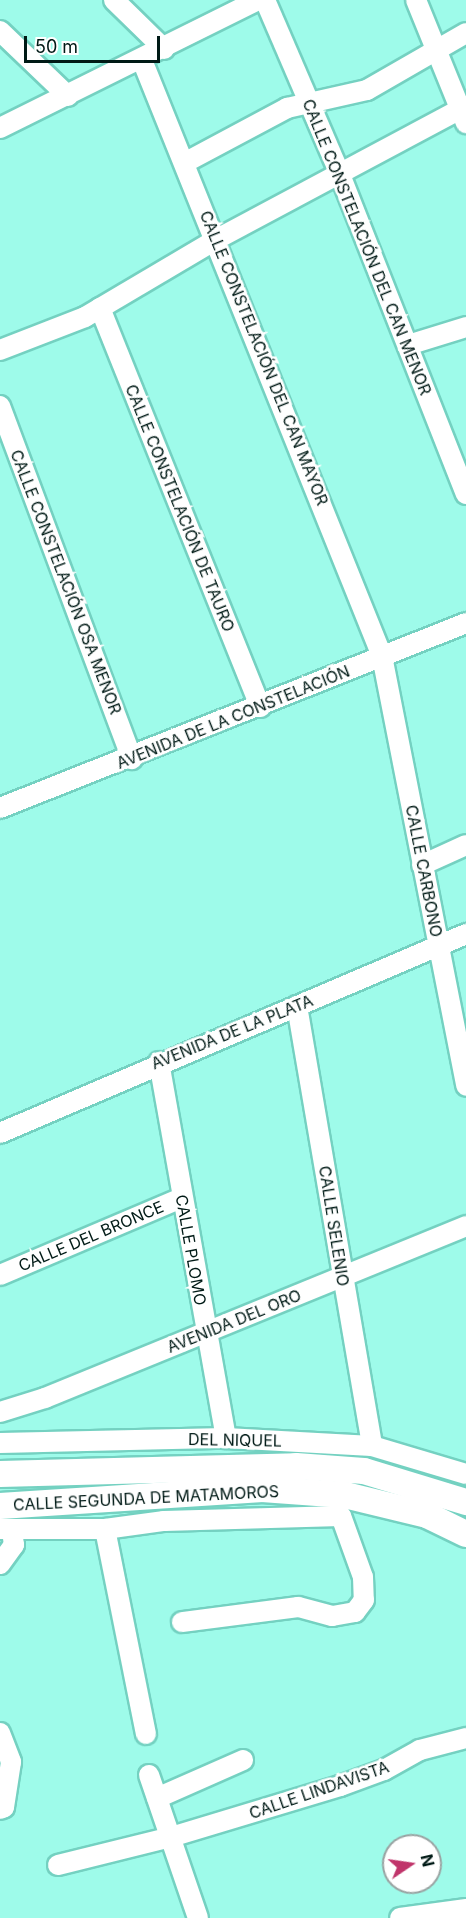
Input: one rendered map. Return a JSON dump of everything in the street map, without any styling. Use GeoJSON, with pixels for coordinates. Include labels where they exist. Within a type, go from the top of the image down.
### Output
{"type":"FeatureCollection","features":[{"type":"Feature","properties":{"kind":"main road","name":"CALLE SEGUNDA DE MATAMOROS"},"geometry":{"type":"LineString","coordinates":[[0,1474],[296,1466],[364,1471],[466,1502]]}},
{"type":"Feature","properties":{"kind":"main road","name":"CALLE SEGUNDA DE MATAMOROS"},"geometry":{"type":"LineString","coordinates":[[0,1506],[262,1489],[345,1495],[427,1515],[466,1534]]}},
{"type":"Feature","properties":{"kind":"street"},"geometry":{"type":"LineString","coordinates":[[114,0],[164,49]]}},
{"type":"Feature","properties":{"kind":"street"},"geometry":{"type":"LineString","coordinates":[[0,128],[142,60],[258,0]]}},
{"type":"Feature","properties":{"kind":"street","name":"CALLE CONSTELACIÓN DEL CAN MENOR"},"geometry":{"type":"LineString","coordinates":[[265,0],[339,172],[466,494]]}},
{"type":"Feature","properties":{"kind":"street"},"geometry":{"type":"LineString","coordinates":[[0,350],[100,308],[217,239],[339,172],[464,112],[417,0]]}},
{"type":"Feature","properties":{"kind":"street"},"geometry":{"type":"LineString","coordinates":[[0,31],[68,96]]}},
{"type":"Feature","properties":{"kind":"street"},"geometry":{"type":"LineString","coordinates":[[186,162],[287,108],[309,105],[367,90],[466,33]]}},
{"type":"Feature","properties":{"kind":"street","name":"CALLE CONSTELACIÓN DEL CAN MAYOR"},"geometry":{"type":"LineString","coordinates":[[142,60],[186,162],[382,656]]}},
{"type":"Feature","properties":{"kind":"street","name":"CALLE CONSTELACIÓN DE TAURO"},"geometry":{"type":"LineString","coordinates":[[100,308],[260,707]]}},
{"type":"Feature","properties":{"kind":"street"},"geometry":{"type":"LineString","coordinates":[[408,345],[466,327]]}},
{"type":"Feature","properties":{"kind":"street","name":"CALLE CONSTELACIÓN OSA MENOR"},"geometry":{"type":"LineString","coordinates":[[0,406],[132,759]]}},
{"type":"Feature","properties":{"kind":"street","name":"AVENIDA DE LA CONSTELACIÓN"},"geometry":{"type":"LineString","coordinates":[[2,802],[132,759],[466,623]]}},
{"type":"Feature","properties":{"kind":"street","name":"CALLE CARBONO"},"geometry":{"type":"LineString","coordinates":[[382,656],[466,1086]]}},
{"type":"Feature","properties":{"kind":"street"},"geometry":{"type":"LineString","coordinates":[[422,865],[466,845]]}},
{"type":"Feature","properties":{"kind":"street","name":"AVENIDA DE LA PLATA"},"geometry":{"type":"LineString","coordinates":[[0,1133],[159,1062],[466,934]]}},
{"type":"Feature","properties":{"kind":"street","name":"CALLE SELENIO"},"geometry":{"type":"LineString","coordinates":[[297,1006],[372,1446]]}},
{"type":"Feature","properties":{"kind":"street","name":"CALLE PLOMO"},"geometry":{"type":"LineString","coordinates":[[159,1062],[181,1198],[226,1438]]}},
{"type":"Feature","properties":{"kind":"street","name":"CALLE DEL BRONCE"},"geometry":{"type":"LineString","coordinates":[[0,1275],[181,1198]]}},
{"type":"Feature","properties":{"kind":"street","name":"AVENIDA DEL ORO"},"geometry":{"type":"LineString","coordinates":[[0,1412],[45,1398],[466,1226]]}},
{"type":"Feature","properties":{"kind":"street","name":"DEL NIQUEL"},"geometry":{"type":"LineString","coordinates":[[0,1443],[226,1438],[372,1446],[466,1474]]}},
{"type":"Feature","properties":{"kind":"street"},"geometry":{"type":"LineString","coordinates":[[164,1521],[262,1489]]}},
{"type":"Feature","properties":{"kind":"street"},"geometry":{"type":"LineString","coordinates":[[0,1564],[14,1545],[6,1529],[105,1529],[164,1521],[341,1516],[363,1576],[364,1600],[355,1612],[332,1616],[298,1607],[182,1622]]}},
{"type":"Feature","properties":{"kind":"street"},"geometry":{"type":"LineString","coordinates":[[105,1529],[146,1734]]}},
{"type":"Feature","properties":{"kind":"street"},"geometry":{"type":"LineString","coordinates":[[0,1733],[11,1762],[2,1808]]}},
{"type":"Feature","properties":{"kind":"street","name":"CALLE LINDAVISTA"},"geometry":{"type":"LineString","coordinates":[[58,1865],[171,1837],[340,1786],[384,1770],[420,1750],[466,1738]]}},
{"type":"Feature","properties":{"kind":"street"},"geometry":{"type":"LineString","coordinates":[[157,1798],[243,1760]]}},
{"type":"Feature","properties":{"kind":"street"},"geometry":{"type":"LineString","coordinates":[[149,1775],[198,1918]]}},
{"type":"Feature","properties":{"kind":"street"},"geometry":{"type":"LineString","coordinates":[[400,1918],[466,1909]]}}]}
